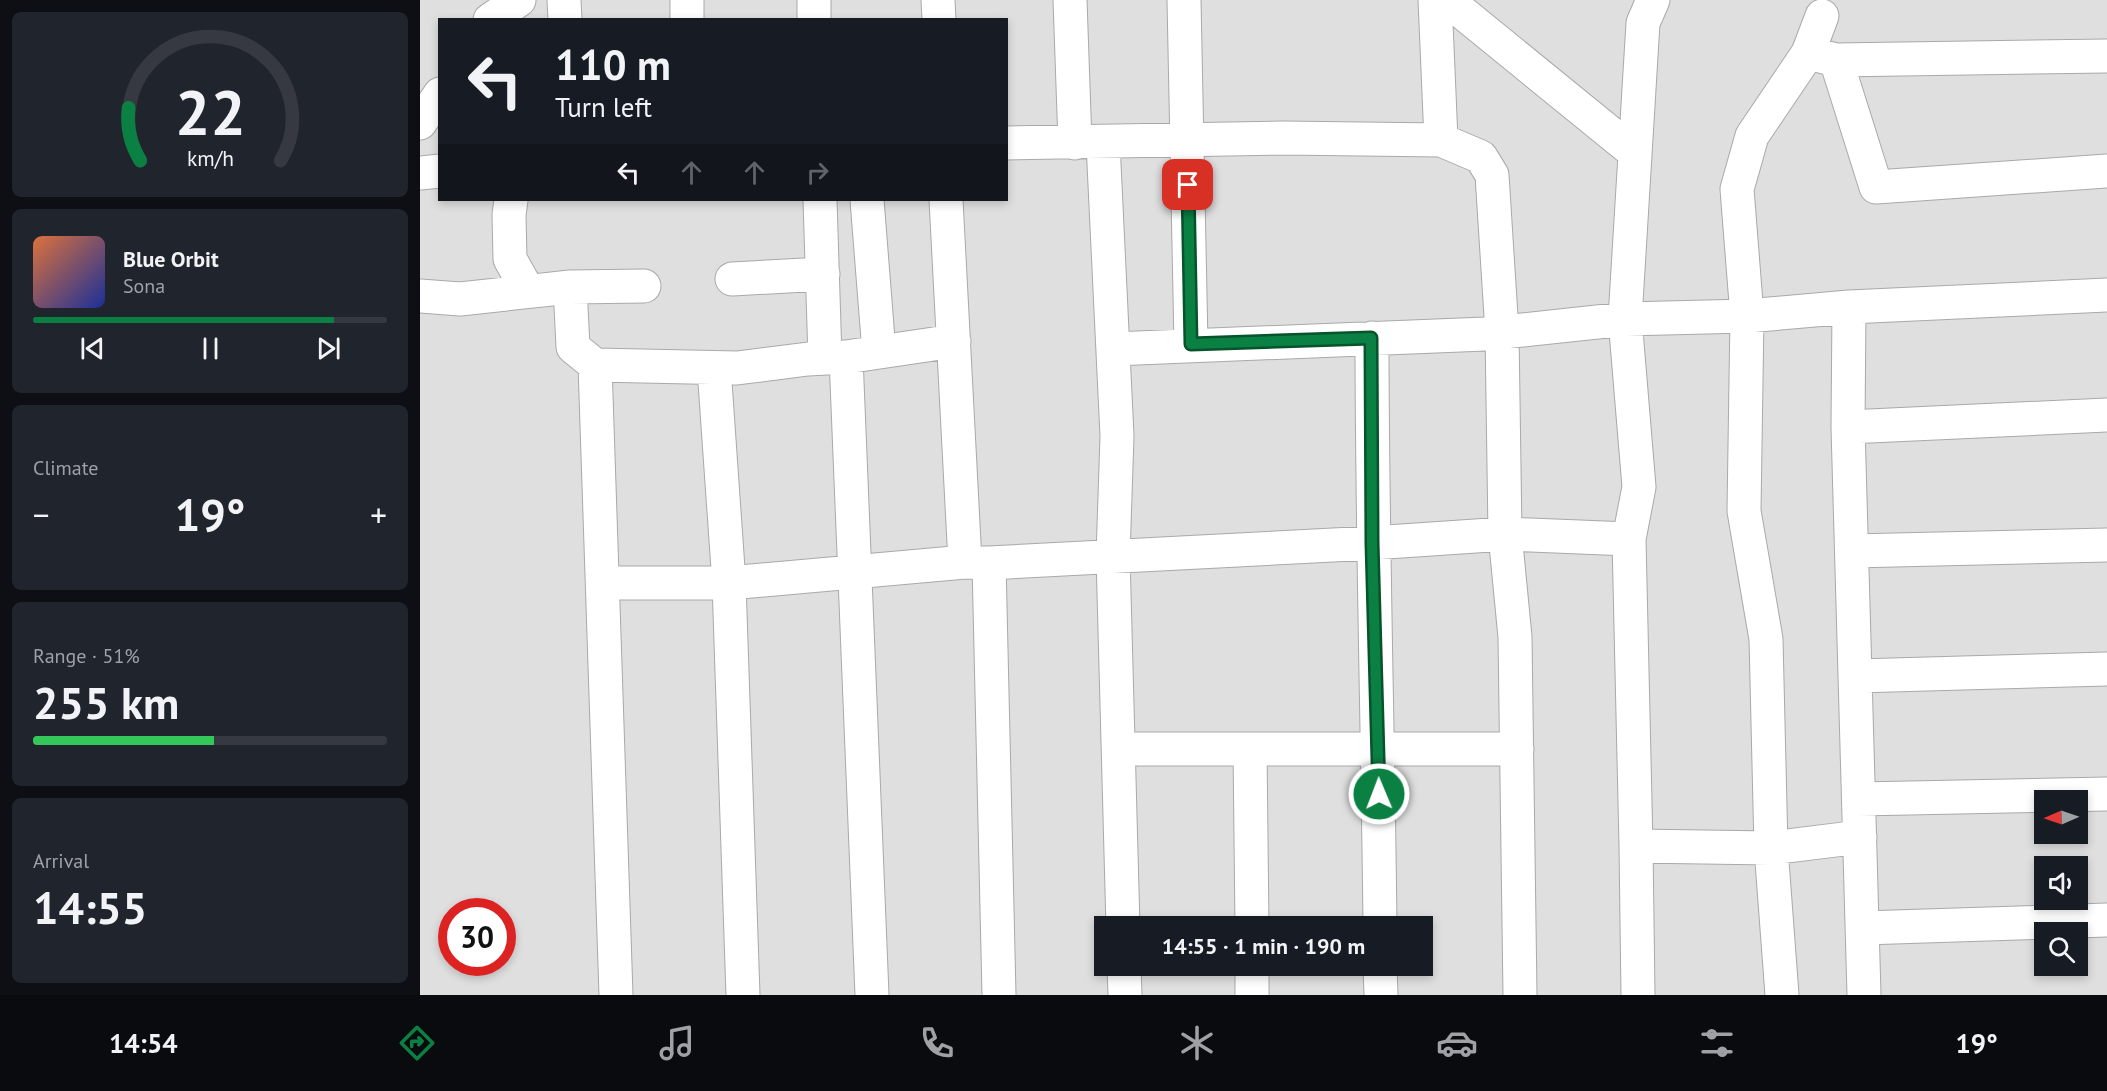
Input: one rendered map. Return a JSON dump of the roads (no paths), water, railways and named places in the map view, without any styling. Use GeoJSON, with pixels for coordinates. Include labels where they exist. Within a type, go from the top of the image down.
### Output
{"type":"FeatureCollection","features":[{"type":"Feature","properties":{"kind":"street"},"geometry":{"type":"LineString","coordinates":[[564,0],[565,18]]}},
{"type":"Feature","properties":{"kind":"street"},"geometry":{"type":"LineString","coordinates":[[687,0],[687,18]]}},
{"type":"Feature","properties":{"kind":"street"},"geometry":{"type":"LineString","coordinates":[[814,0],[814,18]]}},
{"type":"Feature","properties":{"kind":"street"},"geometry":{"type":"LineString","coordinates":[[938,0],[939,18]]}},
{"type":"Feature","properties":{"kind":"street"},"geometry":{"type":"LineString","coordinates":[[1070,0],[1113,349],[1117,436],[1113,556],[1123,916]]}},
{"type":"Feature","properties":{"kind":"street"},"geometry":{"type":"LineString","coordinates":[[1184,0],[1191,344]]}},
{"type":"Feature","properties":{"kind":"street"},"geometry":{"type":"LineString","coordinates":[[1435,0],[1441,140]]}},
{"type":"Feature","properties":{"kind":"street"},"geometry":{"type":"LineString","coordinates":[[1447,0],[1635,153]]}},
{"type":"Feature","properties":{"kind":"street"},"geometry":{"type":"LineString","coordinates":[[1638,995],[1629,539],[1639,488],[1625,319],[1643,23],[1653,0]]}},
{"type":"Feature","properties":{"kind":"street"},"geometry":{"type":"LineString","coordinates":[[1822,16],[1822,57],[1876,187],[2107,171]]}},
{"type":"Feature","properties":{"kind":"street"},"geometry":{"type":"LineString","coordinates":[[1782,995],[1771,848],[1766,639],[1744,511],[1747,316],[1737,189],[1752,136],[1822,57],[2107,56]]}},
{"type":"Feature","properties":{"kind":"street"},"geometry":{"type":"LineString","coordinates":[[420,123],[438,97]]}},
{"type":"Feature","properties":{"kind":"street"},"geometry":{"type":"LineString","coordinates":[[1008,143],[1283,138],[1441,140],[1481,157],[1492,175],[1502,332],[1505,534],[1515,637],[1520,995]]}},
{"type":"Feature","properties":{"kind":"street"},"geometry":{"type":"LineString","coordinates":[[420,173],[438,171]]}},
{"type":"Feature","properties":{"kind":"street"},"geometry":{"type":"LineString","coordinates":[[511,201],[508,215],[510,259],[528,291]]}},
{"type":"Feature","properties":{"kind":"street"},"geometry":{"type":"LineString","coordinates":[[820,201],[823,273],[836,358],[855,571],[872,995]]}},
{"type":"Feature","properties":{"kind":"street"},"geometry":{"type":"LineString","coordinates":[[867,201],[879,352]]}},
{"type":"Feature","properties":{"kind":"street"},"geometry":{"type":"LineString","coordinates":[[946,201],[954,342],[977,562],[999,995]]}},
{"type":"Feature","properties":{"kind":"street"},"geometry":{"type":"LineString","coordinates":[[732,279],[823,273]]}},
{"type":"Feature","properties":{"kind":"street"},"geometry":{"type":"LineString","coordinates":[[420,296],[460,299],[570,287],[644,286]]}},
{"type":"Feature","properties":{"kind":"street"},"geometry":{"type":"LineString","coordinates":[[570,287],[573,347],[595,365],[714,369],[836,358],[954,342]]}},
{"type":"Feature","properties":{"kind":"street"},"geometry":{"type":"LineString","coordinates":[[1113,349],[1502,332],[1625,319],[1747,316],[1849,307],[2107,295]]}},
{"type":"Feature","properties":{"kind":"street"},"geometry":{"type":"LineString","coordinates":[[1849,307],[1848,427],[1864,995]]}},
{"type":"Feature","properties":{"kind":"street"},"geometry":{"type":"LineString","coordinates":[[1371,338],[1372,543],[1380,916]]}},
{"type":"Feature","properties":{"kind":"street"},"geometry":{"type":"LineString","coordinates":[[595,365],[616,995]]}},
{"type":"Feature","properties":{"kind":"street"},"geometry":{"type":"LineString","coordinates":[[714,369],[729,583],[743,995]]}},
{"type":"Feature","properties":{"kind":"street"},"geometry":{"type":"LineString","coordinates":[[1848,427],[2107,415]]}},
{"type":"Feature","properties":{"kind":"street"},"geometry":{"type":"LineString","coordinates":[[603,583],[729,583],[977,562],[1372,543],[1505,534],[1629,539]]}},
{"type":"Feature","properties":{"kind":"street"},"geometry":{"type":"LineString","coordinates":[[1852,550],[2107,545]]}},
{"type":"Feature","properties":{"kind":"street"},"geometry":{"type":"LineString","coordinates":[[1856,676],[2107,669]]}},
{"type":"Feature","properties":{"kind":"street"},"geometry":{"type":"LineString","coordinates":[[1119,749],[1516,749]]}},
{"type":"Feature","properties":{"kind":"street"},"geometry":{"type":"LineString","coordinates":[[1250,749],[1252,916]]}},
{"type":"Feature","properties":{"kind":"street"},"geometry":{"type":"LineString","coordinates":[[1858,799],[2107,794]]}},
{"type":"Feature","properties":{"kind":"street"},"geometry":{"type":"LineString","coordinates":[[1636,846],[1771,848],[1860,837]]}},
{"type":"Feature","properties":{"kind":"street"},"geometry":{"type":"LineString","coordinates":[[1863,928],[2107,920]]}},
{"type":"Feature","properties":{"kind":"street"},"geometry":{"type":"LineString","coordinates":[[1124,976],[1125,995]]}},
{"type":"Feature","properties":{"kind":"street"},"geometry":{"type":"LineString","coordinates":[[1252,976],[1252,995]]}},
{"type":"Feature","properties":{"kind":"street"},"geometry":{"type":"LineString","coordinates":[[1380,976],[1381,995]]}}]}
